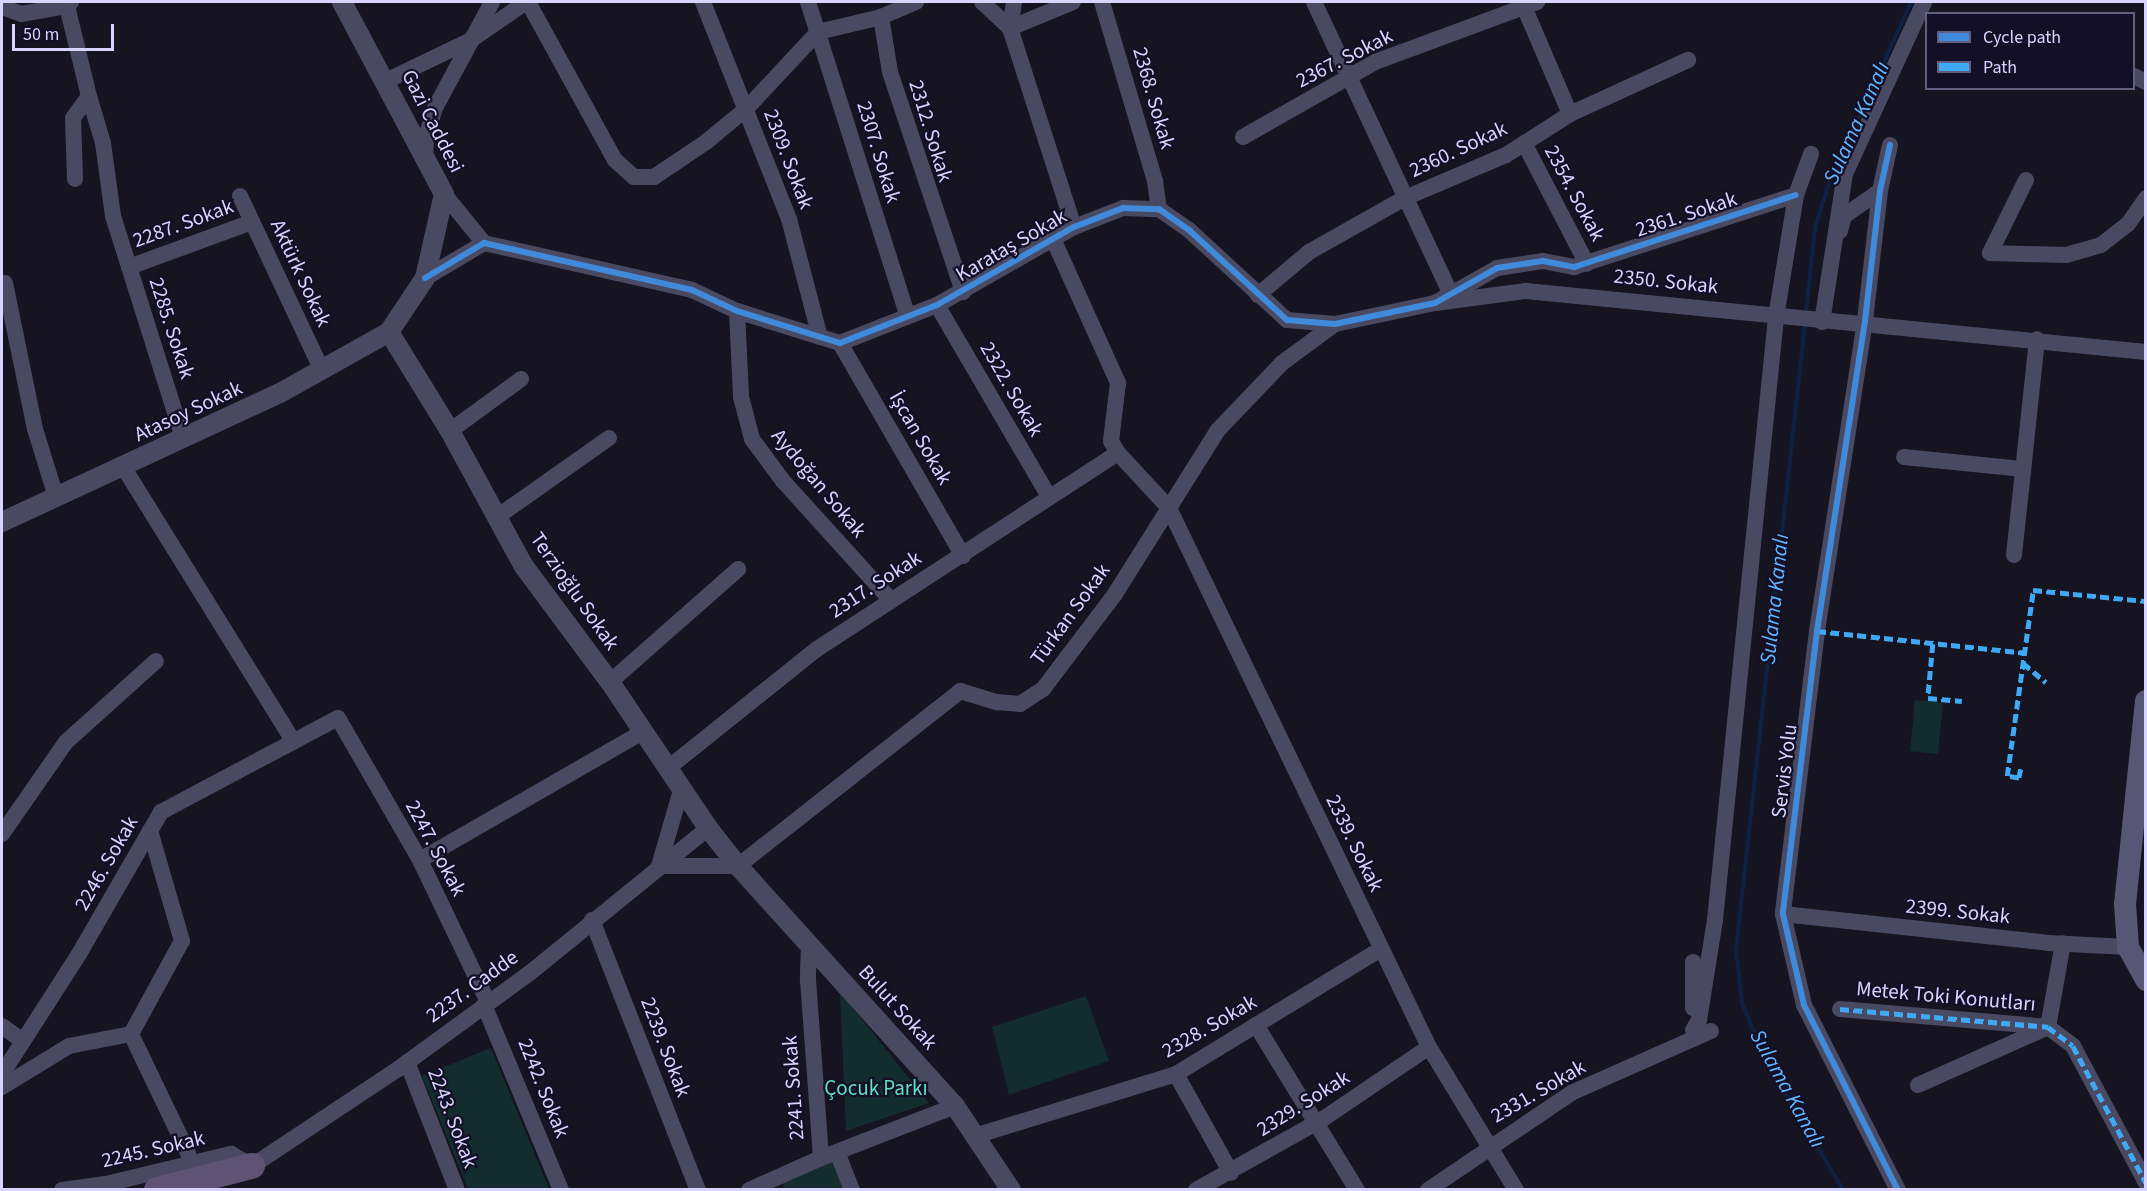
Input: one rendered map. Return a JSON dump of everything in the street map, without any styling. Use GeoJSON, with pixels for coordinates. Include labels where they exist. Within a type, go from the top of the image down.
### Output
{"type":"FeatureCollection","features":[{"type":"Feature","properties":{"kind":"main road"},"geometry":{"type":"LineString","coordinates":[[2145,701],[2125,904],[2128,947],[2145,980]]}},
{"type":"Feature","properties":{"kind":"main road"},"geometry":{"type":"LineString","coordinates":[[157,1190],[250,1178]]}},
{"type":"Feature","properties":{"kind":"main road"},"geometry":{"type":"LineString","coordinates":[[218,1190],[250,1178]]}},
{"type":"Feature","properties":{"kind":"main road"},"geometry":{"type":"LineString","coordinates":[[240,1190],[250,1178]]}},
{"type":"Feature","properties":{"kind":"street","name":"Gazi Caddesi"},"geometry":{"type":"LineString","coordinates":[[342,2],[444,194],[425,278],[389,332]]}},
{"type":"Feature","properties":{"kind":"street"},"geometry":{"type":"LineString","coordinates":[[425,159],[426,137],[435,108],[492,2]]}},
{"type":"Feature","properties":{"kind":"street"},"geometry":{"type":"LineString","coordinates":[[386,81],[471,40],[527,2],[615,160],[634,177],[654,177],[746,109],[818,32],[881,17],[916,2]]}},
{"type":"Feature","properties":{"kind":"street","name":"2309. Sokak"},"geometry":{"type":"LineString","coordinates":[[703,2],[789,219],[820,337]]}},
{"type":"Feature","properties":{"kind":"street","name":"2307. Sokak"},"geometry":{"type":"LineString","coordinates":[[808,2],[907,315]]}},
{"type":"Feature","properties":{"kind":"street"},"geometry":{"type":"LineString","coordinates":[[982,2],[1010,28]]}},
{"type":"Feature","properties":{"kind":"street"},"geometry":{"type":"LineString","coordinates":[[1014,2],[1010,28],[1074,227]]}},
{"type":"Feature","properties":{"kind":"street"},"geometry":{"type":"LineString","coordinates":[[1010,28],[1073,2]]}},
{"type":"Feature","properties":{"kind":"street","name":"2368. Sokak"},"geometry":{"type":"LineString","coordinates":[[1102,2],[1155,181],[1159,209]]}},
{"type":"Feature","properties":{"kind":"street"},"geometry":{"type":"LineString","coordinates":[[1314,2],[1347,79],[1450,292]]}},
{"type":"Feature","properties":{"kind":"street"},"geometry":{"type":"LineString","coordinates":[[1824,322],[1845,174],[1924,2]]}},
{"type":"Feature","properties":{"kind":"street"},"geometry":{"type":"LineString","coordinates":[[1527,3],[1569,114]]}},
{"type":"Feature","properties":{"kind":"street","name":"2367. Sokak"},"geometry":{"type":"LineString","coordinates":[[1243,137],[1375,62],[1527,3]]}},
{"type":"Feature","properties":{"kind":"street"},"geometry":{"type":"LineString","coordinates":[[2,7],[21,14],[69,4],[89,96],[73,118],[75,178]]}},
{"type":"Feature","properties":{"kind":"street","name":"2312. Sokak"},"geometry":{"type":"LineString","coordinates":[[881,17],[890,72],[963,292]]}},
{"type":"Feature","properties":{"kind":"street","name":"2360. Sokak"},"geometry":{"type":"LineString","coordinates":[[1258,295],[1309,252],[1405,198],[1524,144],[1569,114],[1688,60]]}},
{"type":"Feature","properties":{"kind":"street","name":"2285. Sokak"},"geometry":{"type":"LineString","coordinates":[[89,96],[103,143],[113,216],[183,438]]}},
{"type":"Feature","properties":{"kind":"street","name":"2354. Sokak"},"geometry":{"type":"LineString","coordinates":[[1524,144],[1587,264]]}},
{"type":"Feature","properties":{"kind":"street","name":"Servis Yolu"},"geometry":{"type":"LineString","coordinates":[[1890,145],[1880,191],[1865,321],[1817,631],[1783,914],[1804,1005],[1898,1190]]}},
{"type":"Feature","properties":{"kind":"street"},"geometry":{"type":"LineString","coordinates":[[1693,1036],[1699,1020],[1715,920],[1796,195],[1811,154]]}},
{"type":"Feature","properties":{"kind":"street"},"geometry":{"type":"LineString","coordinates":[[2026,180],[1990,253],[2066,255],[2101,245],[2128,224],[2145,198]]}},
{"type":"Feature","properties":{"kind":"street"},"geometry":{"type":"LineString","coordinates":[[1824,322],[1844,216],[1880,191]]}},
{"type":"Feature","properties":{"kind":"street"},"geometry":{"type":"LineString","coordinates":[[444,194],[484,243],[692,290],[737,311],[840,343]]}},
{"type":"Feature","properties":{"kind":"street","name":"2361. Sokak"},"geometry":{"type":"LineString","coordinates":[[1587,264],[1796,195]]}},
{"type":"Feature","properties":{"kind":"street","name":"Aktürk Sokak"},"geometry":{"type":"LineString","coordinates":[[240,196],[322,370]]}},
{"type":"Feature","properties":{"kind":"street","name":"Karataş Sokak"},"geometry":{"type":"LineString","coordinates":[[840,343],[937,305],[1074,227],[1123,208],[1159,209]]}},
{"type":"Feature","properties":{"kind":"street"},"geometry":{"type":"LineString","coordinates":[[1159,209],[1189,230],[1287,320],[1335,324],[1435,303],[1450,292],[1497,268],[1543,261],[1574,267],[1587,264]]}},
{"type":"Feature","properties":{"kind":"street","name":"2287. Sokak"},"geometry":{"type":"LineString","coordinates":[[129,267],[252,222]]}},
{"type":"Feature","properties":{"kind":"street"},"geometry":{"type":"LineString","coordinates":[[1053,241],[1118,383],[1111,424],[1111,441],[1118,453],[1169,508],[1218,430],[1282,363],[1335,324]]}},
{"type":"Feature","properties":{"kind":"street"},"geometry":{"type":"LineString","coordinates":[[425,278],[484,243]]}},
{"type":"Feature","properties":{"kind":"street"},"geometry":{"type":"LineString","coordinates":[[5,283],[35,429],[56,497]]}},
{"type":"Feature","properties":{"kind":"street","name":"2350. Sokak"},"geometry":{"type":"LineString","coordinates":[[1435,303],[1526,291],[1824,322],[1865,321],[2145,352]]}},
{"type":"Feature","properties":{"kind":"street","name":"2322. Sokak"},"geometry":{"type":"LineString","coordinates":[[937,305],[1048,495]]}},
{"type":"Feature","properties":{"kind":"street","name":"Aydoğan Sokak"},"geometry":{"type":"LineString","coordinates":[[737,311],[741,397],[752,439],[783,481],[890,598]]}},
{"type":"Feature","properties":{"kind":"street","name":"Atasoy Sokak"},"geometry":{"type":"LineString","coordinates":[[2,522],[124,468],[322,370],[389,332]]}},
{"type":"Feature","properties":{"kind":"street","name":"Terzioğlu Sokak"},"geometry":{"type":"LineString","coordinates":[[389,332],[450,431],[523,565],[609,682],[641,733],[708,828],[738,866]]}},
{"type":"Feature","properties":{"kind":"street"},"geometry":{"type":"LineString","coordinates":[[2014,555],[2037,339]]}},
{"type":"Feature","properties":{"kind":"street","name":"İşcan Sokak"},"geometry":{"type":"LineString","coordinates":[[840,343],[963,556]]}},
{"type":"Feature","properties":{"kind":"street"},"geometry":{"type":"LineString","coordinates":[[450,431],[521,379]]}},
{"type":"Feature","properties":{"kind":"street"},"geometry":{"type":"LineString","coordinates":[[497,517],[609,438]]}},
{"type":"Feature","properties":{"kind":"street","name":"2317. Sokak"},"geometry":{"type":"LineString","coordinates":[[667,769],[817,649],[890,598],[963,556],[1048,495],[1118,453]]}},
{"type":"Feature","properties":{"kind":"street"},"geometry":{"type":"LineString","coordinates":[[1904,457],[2023,469]]}},
{"type":"Feature","properties":{"kind":"street"},"geometry":{"type":"LineString","coordinates":[[124,468],[294,742]]}},
{"type":"Feature","properties":{"kind":"street","name":"Türkan Sokak"},"geometry":{"type":"LineString","coordinates":[[738,866],[960,691],[998,702],[1020,704],[1043,689],[1115,594],[1169,508]]}},
{"type":"Feature","properties":{"kind":"street","name":"2339. Sokak"},"geometry":{"type":"LineString","coordinates":[[1169,508],[1429,1047],[1491,1143],[1516,1190]]}},
{"type":"Feature","properties":{"kind":"street"},"geometry":{"type":"LineString","coordinates":[[609,682],[738,569]]}},
{"type":"Feature","properties":{"kind":"street"},"geometry":{"type":"LineString","coordinates":[[2,834],[66,742],[156,661]]}},
{"type":"Feature","properties":{"kind":"street","name":"2246. Sokak"},"geometry":{"type":"LineString","coordinates":[[2,1074],[79,954],[161,812],[338,718]]}},
{"type":"Feature","properties":{"kind":"street","name":"2247. Sokak"},"geometry":{"type":"LineString","coordinates":[[338,718],[420,860],[486,1003]]}},
{"type":"Feature","properties":{"kind":"street"},"geometry":{"type":"LineString","coordinates":[[420,860],[641,733]]}},
{"type":"Feature","properties":{"kind":"street"},"geometry":{"type":"LineString","coordinates":[[681,790],[659,866],[738,866]]}},
{"type":"Feature","properties":{"kind":"street","name":"2237. Cadde"},"geometry":{"type":"LineString","coordinates":[[250,1178],[486,1003],[708,828]]}},
{"type":"Feature","properties":{"kind":"street"},"geometry":{"type":"LineString","coordinates":[[131,1034],[182,941],[150,831]]}},
{"type":"Feature","properties":{"kind":"street","name":"Bulut Sokak"},"geometry":{"type":"LineString","coordinates":[[738,866],[955,1106],[978,1135],[1011,1190]]}},
{"type":"Feature","properties":{"kind":"street","name":"2399. Sokak"},"geometry":{"type":"LineString","coordinates":[[1783,914],[2063,943],[2128,947]]}},
{"type":"Feature","properties":{"kind":"street","name":"2239. Sokak"},"geometry":{"type":"LineString","coordinates":[[592,920],[698,1190]]}},
{"type":"Feature","properties":{"kind":"street","name":"Metek Toki Konutları"},"geometry":{"type":"LineString","coordinates":[[2048,1027],[2063,943]]}},
{"type":"Feature","properties":{"kind":"street","name":"2241. Sokak"},"geometry":{"type":"LineString","coordinates":[[809,945],[808,980],[829,1155],[955,1106]]}},
{"type":"Feature","properties":{"kind":"street","name":"2328. Sokak"},"geometry":{"type":"LineString","coordinates":[[978,1135],[1176,1074],[1381,949]]}},
{"type":"Feature","properties":{"kind":"street"},"geometry":{"type":"LineString","coordinates":[[1693,962],[1693,1036]]}},
{"type":"Feature","properties":{"kind":"street","name":"2242. Sokak"},"geometry":{"type":"LineString","coordinates":[[486,1003],[561,1190]]}},
{"type":"Feature","properties":{"kind":"street","name":"Metek Toki Konutları"},"geometry":{"type":"LineString","coordinates":[[1840,1009],[2048,1027],[2073,1046],[2145,1183]]}},
{"type":"Feature","properties":{"kind":"street"},"geometry":{"type":"LineString","coordinates":[[1256,1025],[1357,1190]]}},
{"type":"Feature","properties":{"kind":"street"},"geometry":{"type":"LineString","coordinates":[[2,1026],[23,1041]]}},
{"type":"Feature","properties":{"kind":"street","name":"Metek Toki Konutları"},"geometry":{"type":"LineString","coordinates":[[1918,1085],[2048,1027]]}},
{"type":"Feature","properties":{"kind":"street","name":"2331. Sokak"},"geometry":{"type":"LineString","coordinates":[[1428,1190],[1491,1143],[1570,1093],[1693,1036],[1711,1031]]}},
{"type":"Feature","properties":{"kind":"street"},"geometry":{"type":"LineString","coordinates":[[2,1087],[69,1046],[131,1034]]}},
{"type":"Feature","properties":{"kind":"street"},"geometry":{"type":"LineString","coordinates":[[131,1034],[188,1153]]}},
{"type":"Feature","properties":{"kind":"street","name":"2329. Sokak"},"geometry":{"type":"LineString","coordinates":[[1196,1190],[1231,1173],[1315,1124],[1429,1047]]}},
{"type":"Feature","properties":{"kind":"street","name":"2243. Sokak"},"geometry":{"type":"LineString","coordinates":[[407,1062],[457,1190]]}},
{"type":"Feature","properties":{"kind":"street"},"geometry":{"type":"LineString","coordinates":[[1176,1074],[1231,1173]]}},
{"type":"Feature","properties":{"kind":"street","name":"2245. Sokak"},"geometry":{"type":"LineString","coordinates":[[62,1190],[106,1184],[231,1154],[250,1178]]}},
{"type":"Feature","properties":{"kind":"street"},"geometry":{"type":"LineString","coordinates":[[749,1190],[829,1155],[852,1190]]}},
{"type":"Feature","properties":{"kind":"green space"},"geometry":{"type":"Polygon","coordinates":[[[1915,700],[1943,703],[1938,754],[1910,751],[1915,700]]]}},
{"type":"Feature","properties":{"kind":"green space","name":"Çocuk Parkı"},"geometry":{"type":"Polygon","coordinates":[[[840,992],[929,1103],[846,1131],[840,992]]]}},
{"type":"Feature","properties":{"kind":"green space"},"geometry":{"type":"Polygon","coordinates":[[[1086,996],[1109,1061],[1009,1095],[992,1027],[1086,996]]]}},
{"type":"Feature","properties":{"kind":"green space"},"geometry":{"type":"Polygon","coordinates":[[[491,1048],[549,1189],[468,1189],[422,1076],[491,1048]]]}},
{"type":"Feature","properties":{"kind":"green space"},"geometry":{"type":"Polygon","coordinates":[[[837,1152],[852,1189],[784,1189],[780,1176],[837,1152]]]}},
{"type":"Feature","properties":{"kind":"waterway","name":"Sulama Kanalı"},"geometry":{"type":"LineString","coordinates":[[1806,313],[1815,227],[1827,189],[1911,2]]}},
{"type":"Feature","properties":{"kind":"waterway","name":"Sulama Kanalı"},"geometry":{"type":"LineString","coordinates":[[1805,324],[1736,950],[1742,1003],[1765,1058],[1843,1190]]}},
{"type":"Feature","properties":{"kind":"marked path"},"geometry":{"type":"LineString","coordinates":[[2021,769],[2019,778],[2007,776],[2033,590],[2146,601]]}},
{"type":"Feature","properties":{"kind":"marked path"},"geometry":{"type":"LineString","coordinates":[[1817,631],[2025,653]]}},
{"type":"Feature","properties":{"kind":"marked path"},"geometry":{"type":"LineString","coordinates":[[1933,644],[1928,698],[1962,701]]}},
{"type":"Feature","properties":{"kind":"marked path"},"geometry":{"type":"LineString","coordinates":[[2023,663],[2046,682]]}},
{"type":"Feature","properties":{"kind":"marked path"},"geometry":{"type":"LineString","coordinates":[[1840,1009],[2048,1027],[2073,1046],[2146,1183]]}},
{"type":"Feature","properties":{"kind":"cycle path"},"geometry":{"type":"LineString","coordinates":[[1890,145],[1880,191],[1865,321],[1817,631],[1783,914],[1804,1005],[1898,1190]]}},
{"type":"Feature","properties":{"kind":"cycle path"},"geometry":{"type":"LineString","coordinates":[[425,278],[484,243],[692,290],[737,311],[840,343],[937,305],[1074,227],[1123,208],[1159,209],[1189,230],[1287,320],[1335,324],[1435,303],[1497,268],[1543,261],[1574,267],[1796,195]]}}]}
